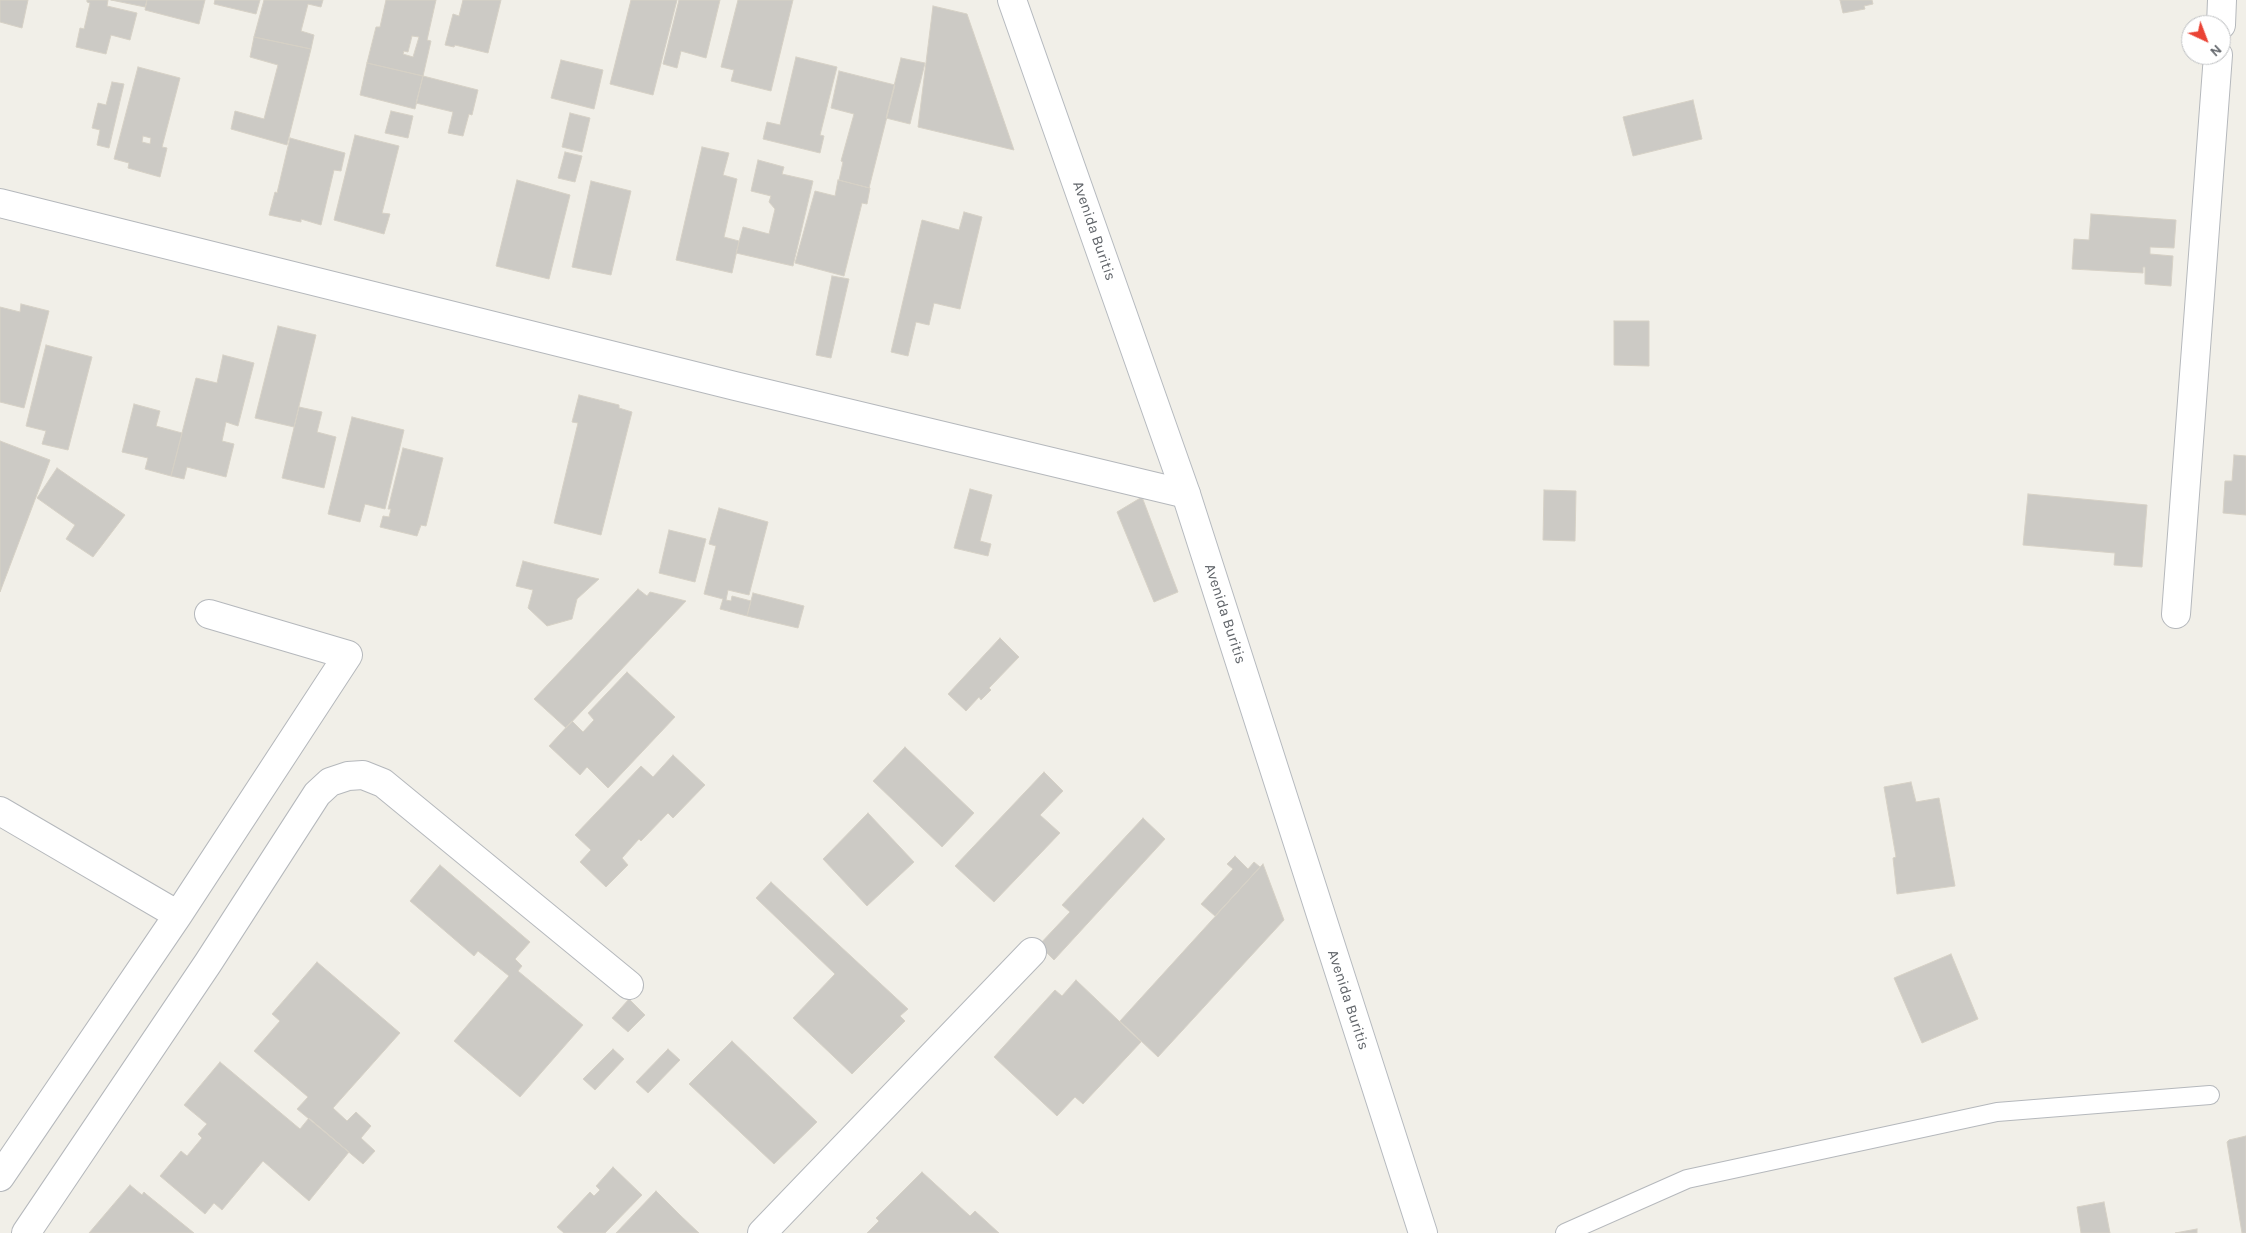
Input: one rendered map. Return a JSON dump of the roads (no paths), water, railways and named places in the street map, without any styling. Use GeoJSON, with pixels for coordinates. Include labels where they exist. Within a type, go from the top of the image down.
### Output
{"type":"FeatureCollection","features":[{"type":"Feature","properties":{"kind":"street","name":"Avenida Buritis"},"geometry":{"type":"LineString","coordinates":[[1012,0],[1186,494],[1423,1233]]}},
{"type":"Feature","properties":{"kind":"street"},"geometry":{"type":"LineString","coordinates":[[2221,15],[2222,0]]}},
{"type":"Feature","properties":{"kind":"street"},"geometry":{"type":"LineString","coordinates":[[2176,614],[2217,65]]}},
{"type":"Feature","properties":{"kind":"street"},"geometry":{"type":"LineString","coordinates":[[0,202],[735,386],[1186,494]]}},
{"type":"Feature","properties":{"kind":"street"},"geometry":{"type":"LineString","coordinates":[[0,1177],[178,916],[348,655],[209,614]]}},
{"type":"Feature","properties":{"kind":"street"},"geometry":{"type":"LineString","coordinates":[[26,1233],[208,963],[317,794],[330,782],[348,776],[363,775],[383,783],[628,985]]}},
{"type":"Feature","properties":{"kind":"street"},"geometry":{"type":"LineString","coordinates":[[0,811],[178,916]]}},
{"type":"Feature","properties":{"kind":"street"},"geometry":{"type":"LineString","coordinates":[[762,1233],[1032,952]]}},
{"type":"Feature","properties":{"kind":"lane"},"geometry":{"type":"LineString","coordinates":[[1565,1233],[1687,1178],[1997,1112],[2210,1096]]}}]}
